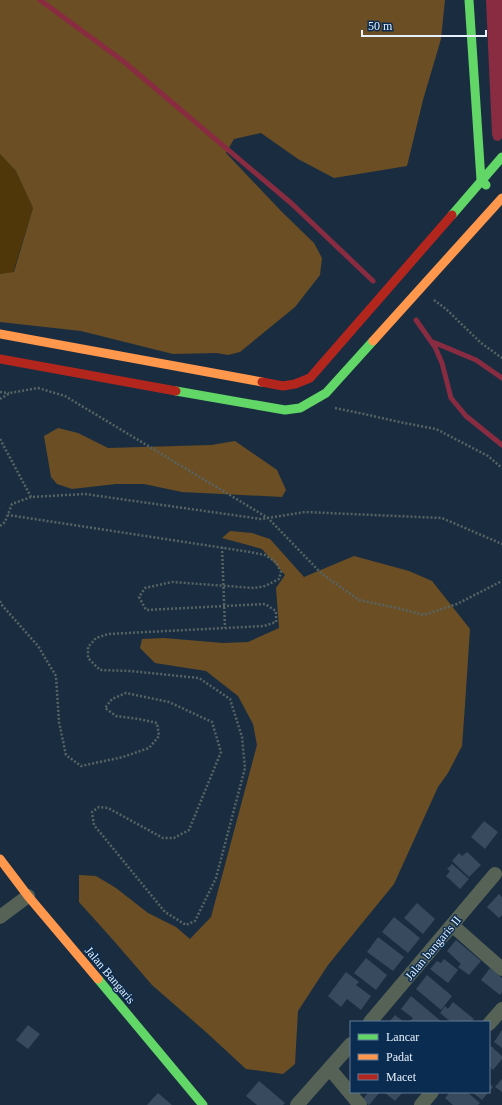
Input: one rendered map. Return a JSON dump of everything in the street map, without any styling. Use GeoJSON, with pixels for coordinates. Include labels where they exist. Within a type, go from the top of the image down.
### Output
{"type":"FeatureCollection","features":[{"type":"Feature","properties":{"kind":"main road"},"geometry":{"type":"LineString","coordinates":[[0,359],[285,410],[300,408],[326,393],[421,286],[497,195],[481,180],[469,0]]}},
{"type":"Feature","properties":{"kind":"main road"},"geometry":{"type":"LineString","coordinates":[[0,334],[283,386],[295,384],[310,378],[502,157]]}},
{"type":"Feature","properties":{"kind":"main road","name":"Jalan Bangaris"},"geometry":{"type":"LineString","coordinates":[[0,859],[28,896],[203,1105]]}},
{"type":"Feature","properties":{"kind":"street","name":"Jalan bangaris II"},"geometry":{"type":"LineString","coordinates":[[371,1021],[495,874]]}},
{"type":"Feature","properties":{"kind":"street"},"geometry":{"type":"LineString","coordinates":[[0,917],[28,896]]}},
{"type":"Feature","properties":{"kind":"street"},"geometry":{"type":"LineString","coordinates":[[452,925],[502,968]]}},
{"type":"Feature","properties":{"kind":"street"},"geometry":{"type":"LineString","coordinates":[[490,1023],[502,1009]]}},
{"type":"Feature","properties":{"kind":"street"},"geometry":{"type":"LineString","coordinates":[[297,1105],[350,1045]]}},
{"type":"Feature","properties":{"kind":"street"},"geometry":{"type":"LineString","coordinates":[[330,1069],[360,1105]]}},
{"type":"Feature","properties":{"kind":"street"},"geometry":{"type":"LineString","coordinates":[[421,1105],[431,1093]]}},
{"type":"Feature","properties":{"kind":"path"},"geometry":{"type":"LineString","coordinates":[[421,286],[432,298],[481,342],[502,358]]}},
{"type":"Feature","properties":{"kind":"path"},"geometry":{"type":"LineString","coordinates":[[0,392],[10,393],[38,388],[65,396],[268,518],[322,574],[359,600],[424,614],[457,604],[502,580]]}},
{"type":"Feature","properties":{"kind":"path"},"geometry":{"type":"LineString","coordinates":[[0,399],[10,393]]}},
{"type":"Feature","properties":{"kind":"path"},"geometry":{"type":"LineString","coordinates":[[332,408],[436,429],[488,456],[502,468]]}},
{"type":"Feature","properties":{"kind":"path"},"geometry":{"type":"LineString","coordinates":[[0,439],[31,497]]}},
{"type":"Feature","properties":{"kind":"path"},"geometry":{"type":"LineString","coordinates":[[0,526],[5,522],[12,504],[31,497],[85,494],[261,519],[305,512],[442,518],[502,544]]}},
{"type":"Feature","properties":{"kind":"path"},"geometry":{"type":"LineString","coordinates":[[0,601],[38,646],[56,676],[59,722],[66,755],[81,766],[123,757],[149,748],[159,736],[157,723],[116,716],[105,708],[112,699],[126,693],[169,702],[212,722],[222,752],[189,830],[174,838],[163,838],[108,808],[99,807],[92,812],[94,825],[165,912],[186,925],[195,921],[216,878],[245,768],[242,737],[230,699],[199,678],[130,671],[100,670],[88,658],[88,647],[96,638],[108,634],[264,626],[276,622],[276,611],[265,604],[146,610],[139,597],[145,588],[172,582],[254,588],[266,586],[279,579],[281,572],[276,562],[265,555],[222,547],[8,515]]}},
{"type":"Feature","properties":{"kind":"path"},"geometry":{"type":"LineString","coordinates":[[222,547],[225,628]]}},
{"type":"Feature","properties":{"kind":"shaded area"},"geometry":{"type":"Polygon","coordinates":[[[0,0],[445,0],[441,39],[423,100],[407,166],[334,178],[298,159],[261,133],[234,139],[226,153],[281,211],[314,243],[322,258],[320,275],[295,307],[240,352],[228,355],[217,353],[173,354],[81,331],[0,322],[0,274],[14,272],[33,208],[16,171],[0,154],[0,0]]]}},
{"type":"Feature","properties":{"kind":"shaded area"},"geometry":{"type":"Polygon","coordinates":[[[486,0],[502,0],[502,138],[499,141],[494,140],[492,134],[486,0]]]}},
{"type":"Feature","properties":{"kind":"shaded area"},"geometry":{"type":"Polygon","coordinates":[[[0,154],[16,171],[33,208],[13,273],[0,274],[0,154]]]}},
{"type":"Feature","properties":{"kind":"shaded area"},"geometry":{"type":"Polygon","coordinates":[[[58,428],[78,433],[108,448],[211,445],[235,441],[277,470],[286,490],[282,497],[182,492],[144,484],[116,484],[72,489],[57,484],[51,477],[44,436],[58,428]]]}},
{"type":"Feature","properties":{"kind":"shaded area"},"geometry":{"type":"Polygon","coordinates":[[[230,531],[252,533],[270,539],[304,577],[354,556],[409,571],[432,581],[470,629],[462,746],[448,773],[438,787],[394,884],[328,965],[298,1011],[295,1064],[283,1074],[246,1069],[152,985],[79,902],[79,875],[96,876],[116,888],[148,913],[176,927],[190,939],[211,917],[257,745],[253,724],[238,696],[206,671],[155,663],[140,648],[142,639],[164,638],[223,643],[248,642],[279,628],[276,588],[285,575],[262,549],[222,538],[230,531]]]}},
{"type":"Feature","properties":{"kind":"building"},"geometry":{"type":"Polygon","coordinates":[[[484,821],[498,832],[485,849],[471,837],[484,821]]]}},
{"type":"Feature","properties":{"kind":"building"},"geometry":{"type":"Polygon","coordinates":[[[467,852],[481,865],[469,877],[452,861],[459,853],[462,856],[467,852]]]}},
{"type":"Feature","properties":{"kind":"building"},"geometry":{"type":"Polygon","coordinates":[[[452,864],[469,879],[460,889],[446,876],[450,871],[447,869],[452,864]]]}},
{"type":"Feature","properties":{"kind":"building"},"geometry":{"type":"Polygon","coordinates":[[[499,894],[502,897],[502,915],[499,918],[487,907],[499,894]]]}},
{"type":"Feature","properties":{"kind":"building"},"geometry":{"type":"Polygon","coordinates":[[[417,903],[435,919],[423,934],[404,918],[417,903]]]}},
{"type":"Feature","properties":{"kind":"building"},"geometry":{"type":"Polygon","coordinates":[[[394,917],[420,938],[408,953],[382,932],[394,917]]]}},
{"type":"Feature","properties":{"kind":"building"},"geometry":{"type":"Polygon","coordinates":[[[378,937],[404,957],[393,971],[367,952],[378,937]]]}},
{"type":"Feature","properties":{"kind":"building"},"geometry":{"type":"Polygon","coordinates":[[[456,940],[481,961],[469,975],[458,967],[461,964],[447,951],[456,940]]]}},
{"type":"Feature","properties":{"kind":"building"},"geometry":{"type":"Polygon","coordinates":[[[366,958],[387,975],[376,990],[354,973],[366,958]]]}},
{"type":"Feature","properties":{"kind":"building"},"geometry":{"type":"Polygon","coordinates":[[[444,959],[458,970],[448,983],[430,969],[437,961],[441,963],[444,959]]]}},
{"type":"Feature","properties":{"kind":"building"},"geometry":{"type":"Polygon","coordinates":[[[490,968],[502,978],[502,992],[500,995],[481,980],[490,968]]]}},
{"type":"Feature","properties":{"kind":"building"},"geometry":{"type":"Polygon","coordinates":[[[346,972],[359,982],[356,985],[371,996],[361,1010],[347,999],[341,1007],[328,996],[346,972]]]}},
{"type":"Feature","properties":{"kind":"building"},"geometry":{"type":"Polygon","coordinates":[[[427,975],[452,996],[441,1010],[416,989],[427,975]]]}},
{"type":"Feature","properties":{"kind":"building"},"geometry":{"type":"Polygon","coordinates":[[[411,996],[441,1021],[410,1021],[413,1018],[401,1009],[411,996]]]}},
{"type":"Feature","properties":{"kind":"building"},"geometry":{"type":"Polygon","coordinates":[[[453,1002],[474,1019],[472,1021],[450,1021],[440,1013],[445,1006],[448,1009],[453,1002]]]}},
{"type":"Feature","properties":{"kind":"building"},"geometry":{"type":"Polygon","coordinates":[[[395,1015],[403,1021],[390,1021],[395,1015]]]}},
{"type":"Feature","properties":{"kind":"building"},"geometry":{"type":"Polygon","coordinates":[[[28,1025],[40,1034],[28,1049],[16,1040],[28,1025]]]}},
{"type":"Feature","properties":{"kind":"building"},"geometry":{"type":"Polygon","coordinates":[[[502,1030],[502,1048],[494,1042],[502,1030]]]}},
{"type":"Feature","properties":{"kind":"building"},"geometry":{"type":"Polygon","coordinates":[[[491,1046],[502,1056],[502,1059],[493,1070],[490,1067],[491,1046]]]}},
{"type":"Feature","properties":{"kind":"building"},"geometry":{"type":"Polygon","coordinates":[[[502,1079],[502,1092],[495,1087],[502,1079]]]}},
{"type":"Feature","properties":{"kind":"building"},"geometry":{"type":"Polygon","coordinates":[[[259,1081],[285,1103],[283,1105],[257,1105],[246,1096],[259,1081]]]}},
{"type":"Feature","properties":{"kind":"building"},"geometry":{"type":"Polygon","coordinates":[[[490,1084],[493,1087],[490,1091],[490,1084]]]}},
{"type":"Feature","properties":{"kind":"building"},"geometry":{"type":"Polygon","coordinates":[[[158,1093],[172,1105],[147,1105],[158,1093]]]}},
{"type":"Feature","properties":{"kind":"building"},"geometry":{"type":"Polygon","coordinates":[[[368,1093],[379,1093],[369,1105],[362,1100],[368,1093]]]}},
{"type":"Feature","properties":{"kind":"building"},"geometry":{"type":"Polygon","coordinates":[[[385,1093],[402,1093],[395,1101],[385,1093]]]}},
{"type":"Feature","properties":{"kind":"building"},"geometry":{"type":"Polygon","coordinates":[[[449,1093],[468,1093],[480,1103],[478,1105],[453,1105],[445,1098],[449,1093]]]}},
{"type":"Feature","properties":{"kind":"building"},"geometry":{"type":"Polygon","coordinates":[[[473,1093],[488,1093],[482,1100],[473,1093]]]}},
{"type":"Feature","properties":{"kind":"waterway"},"geometry":{"type":"LineString","coordinates":[[40,0],[123,61],[291,203],[373,281]]}},
{"type":"Feature","properties":{"kind":"waterway"},"geometry":{"type":"LineString","coordinates":[[416,320],[435,347],[442,363],[451,398],[466,416],[502,445]]}},
{"type":"Feature","properties":{"kind":"waterway"},"geometry":{"type":"LineString","coordinates":[[433,342],[476,360],[502,378]]}},
{"type":"Feature","properties":{"kind":"traffic: fast"},"geometry":{"type":"LineString","coordinates":[[469,0],[481,180],[486,185]]}},
{"type":"Feature","properties":{"kind":"traffic: fast"},"geometry":{"type":"LineString","coordinates":[[452,215],[502,157]]}},
{"type":"Feature","properties":{"kind":"traffic: fast"},"geometry":{"type":"LineString","coordinates":[[176,391],[285,410],[300,408],[326,393],[373,341]]}},
{"type":"Feature","properties":{"kind":"traffic: fast"},"geometry":{"type":"LineString","coordinates":[[98,979],[203,1105]]}},
{"type":"Feature","properties":{"kind":"traffic: slow"},"geometry":{"type":"LineString","coordinates":[[373,341],[502,198]]}},
{"type":"Feature","properties":{"kind":"traffic: slow"},"geometry":{"type":"LineString","coordinates":[[0,334],[262,382]]}},
{"type":"Feature","properties":{"kind":"traffic: slow"},"geometry":{"type":"LineString","coordinates":[[0,859],[28,896],[98,979]]}},
{"type":"Feature","properties":{"kind":"traffic: jam"},"geometry":{"type":"LineString","coordinates":[[262,382],[283,386],[295,384],[310,378],[452,215]]}},
{"type":"Feature","properties":{"kind":"traffic: jam"},"geometry":{"type":"LineString","coordinates":[[0,359],[176,391]]}}]}
